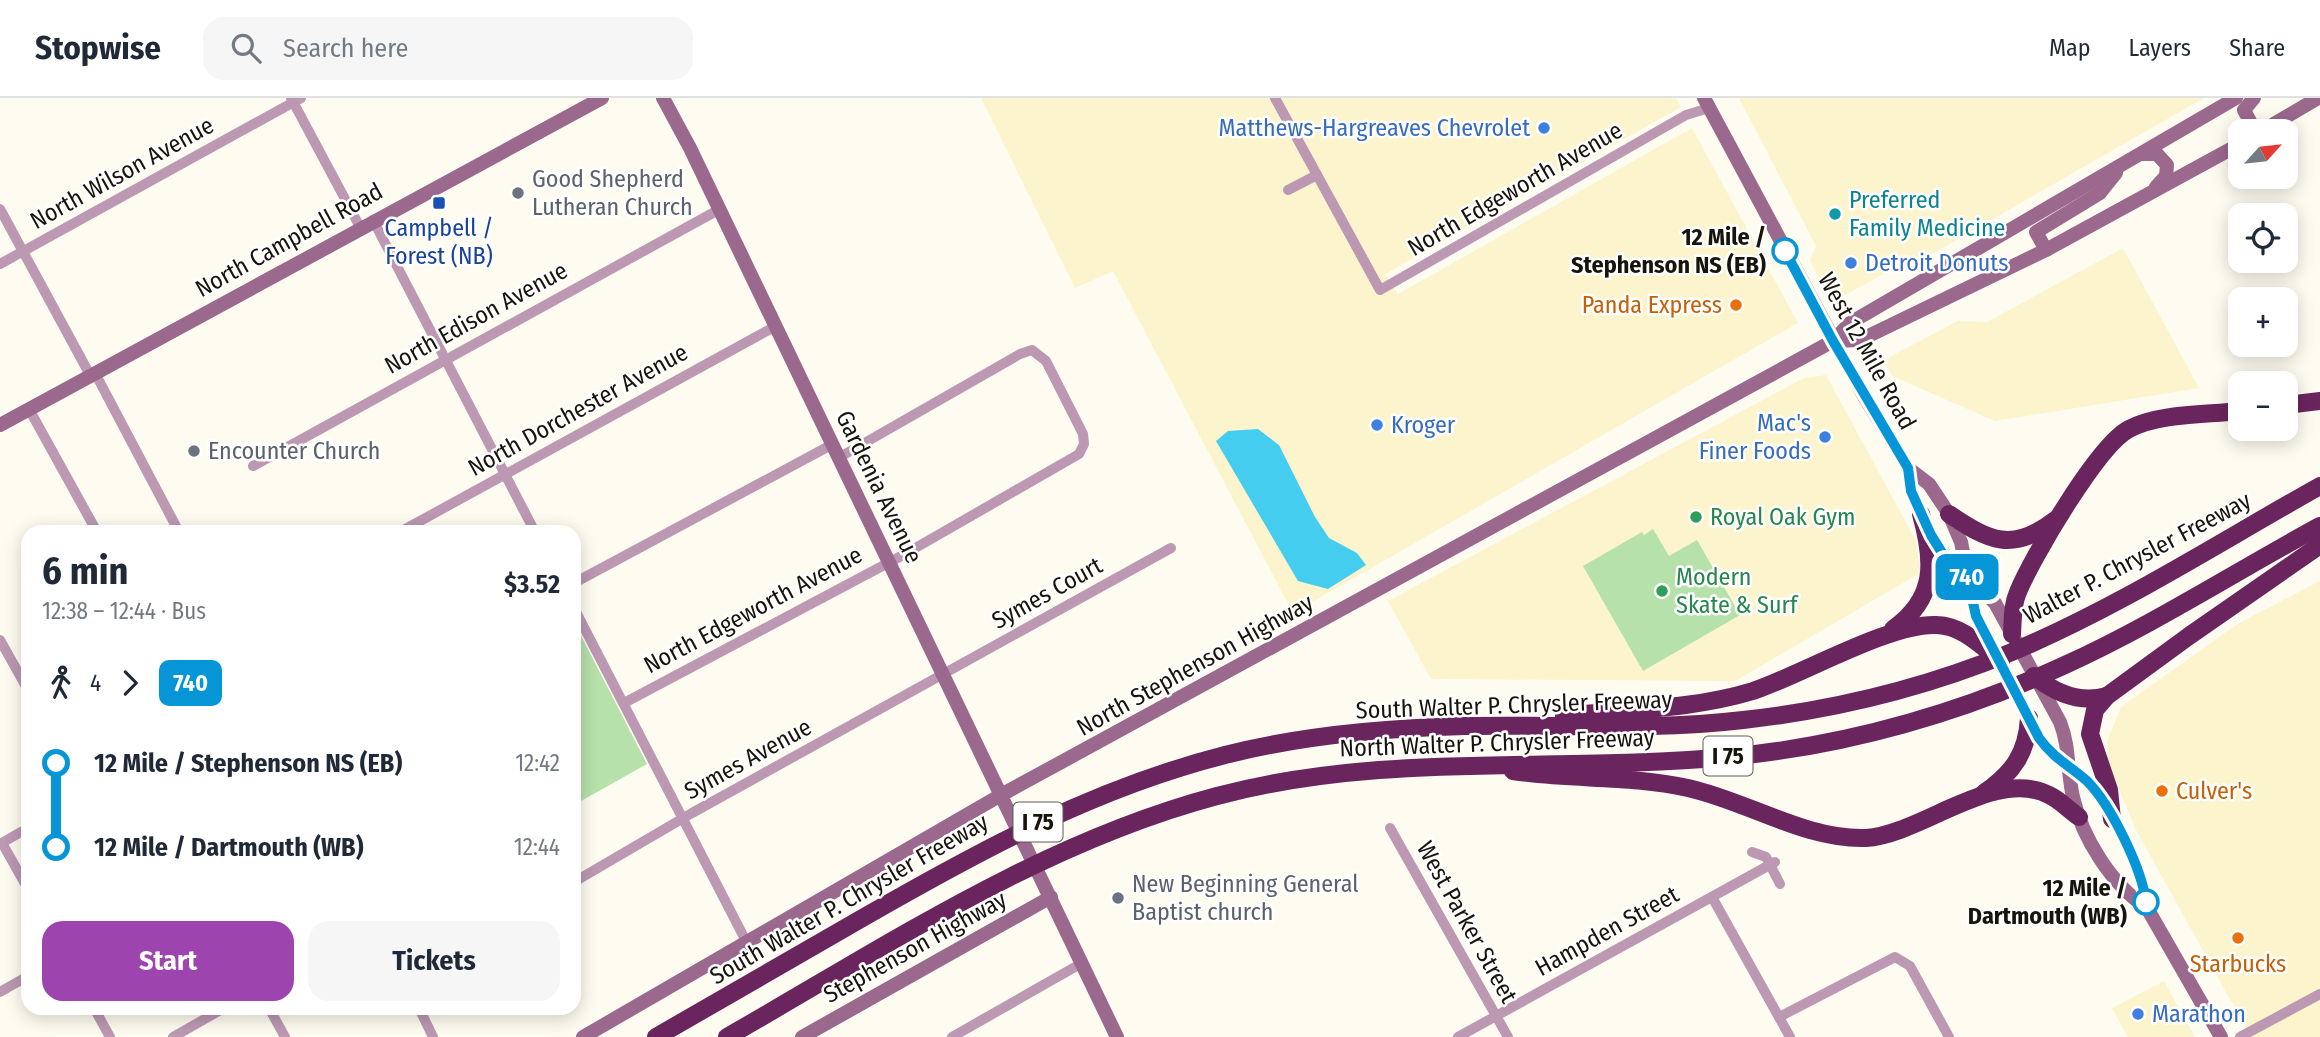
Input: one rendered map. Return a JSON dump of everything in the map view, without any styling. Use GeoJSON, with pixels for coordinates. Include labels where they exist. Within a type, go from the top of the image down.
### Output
{"type":"FeatureCollection","features":[{"type":"Feature","properties":{"kind":"highway"},"geometry":{"type":"LineString","coordinates":[[2298,404],[2320,401]]}},
{"type":"Feature","properties":{"kind":"highway"},"geometry":{"type":"LineString","coordinates":[[2012,635],[2018,592],[2064,509],[2109,447],[2128,430],[2159,421],[2228,412]]}},
{"type":"Feature","properties":{"kind":"highway","name":"Walter P. Chrysler Freeway"},"geometry":{"type":"LineString","coordinates":[[1974,666],[2052,634],[2129,595],[2320,486]]}},
{"type":"Feature","properties":{"kind":"highway"},"geometry":{"type":"LineString","coordinates":[[1949,514],[1979,534],[2007,541],[2036,532],[2064,509]]}},
{"type":"Feature","properties":{"kind":"highway"},"geometry":{"type":"LineString","coordinates":[[1874,641],[1908,618],[1926,590],[1930,567],[1921,514]]}},
{"type":"Feature","properties":{"kind":"highway","name":"North Walter P. Chrysler Freeway"},"geometry":{"type":"LineString","coordinates":[[727,1037],[1005,878],[1060,852],[1149,817],[1221,795],[1317,775],[1373,768],[1663,761],[1731,756],[1861,736],[1984,698],[2068,664],[2320,526]]}},
{"type":"Feature","properties":{"kind":"highway"},"geometry":{"type":"LineString","coordinates":[[2034,676],[2045,685],[2076,699],[2095,700],[2107,696],[2252,590],[2320,545]]}},
{"type":"Feature","properties":{"kind":"highway"},"geometry":{"type":"LineString","coordinates":[[1463,726],[1600,712],[1670,709],[1703,703],[1769,685],[1913,627],[1940,625],[1966,634],[2001,661]]}},
{"type":"Feature","properties":{"kind":"highway","name":"South Walter P. Chrysler Freeway"},"geometry":{"type":"LineString","coordinates":[[656,1037],[949,868],[1027,827],[1092,799],[1188,765],[1258,747],[1363,732],[1463,726],[1673,725],[1742,720],[1854,700],[1974,666]]}},
{"type":"Feature","properties":{"kind":"highway"},"geometry":{"type":"LineString","coordinates":[[2107,696],[2092,717],[2090,734],[2109,790],[2112,819]]}},
{"type":"Feature","properties":{"kind":"highway"},"geometry":{"type":"LineString","coordinates":[[1975,798],[2014,768],[2024,747],[2029,718]]}},
{"type":"Feature","properties":{"kind":"highway"},"geometry":{"type":"LineString","coordinates":[[1464,764],[1555,778],[1637,781],[1687,788],[1745,805],[1826,835],[1851,838],[1887,834],[1975,798],[2019,789],[2049,795],[2078,817]]}},
{"type":"Feature","properties":{"kind":"main road","name":"Gardenia Avenue"},"geometry":{"type":"LineString","coordinates":[[663,98],[720,209],[1117,1037]]}},
{"type":"Feature","properties":{"kind":"main road","name":"North Stephenson Highway"},"geometry":{"type":"LineString","coordinates":[[583,1037],[747,943],[1833,341],[1850,323],[2236,98]]}},
{"type":"Feature","properties":{"kind":"main road"},"geometry":{"type":"LineString","coordinates":[[2249,119],[2244,110],[2254,98]]}},
{"type":"Feature","properties":{"kind":"main road"},"geometry":{"type":"LineString","coordinates":[[2282,119],[2318,98]]}},
{"type":"Feature","properties":{"kind":"main road","name":"North Campbell Road"},"geometry":{"type":"LineString","coordinates":[[0,425],[599,99]]}},
{"type":"Feature","properties":{"kind":"main road","name":"West 12 Mile Road"},"geometry":{"type":"LineString","coordinates":[[1706,103],[1833,341],[1908,468],[1929,484],[1949,514],[1961,542],[1976,616],[2049,753],[2086,781],[2112,819],[2144,887],[2147,908]]}},
{"type":"Feature","properties":{"kind":"main road","name":"North Stephenson Highway"},"geometry":{"type":"LineString","coordinates":[[1833,341],[1860,340],[2046,250],[2228,151]]}},
{"type":"Feature","properties":{"kind":"main road"},"geometry":{"type":"LineString","coordinates":[[2139,154],[2157,154],[2167,165],[2166,176],[2148,195]]}},
{"type":"Feature","properties":{"kind":"main road"},"geometry":{"type":"LineString","coordinates":[[2046,250],[2036,232],[2100,193],[2123,163]]}},
{"type":"Feature","properties":{"kind":"main road","name":"West 12 Mile Road"},"geometry":{"type":"LineString","coordinates":[[1908,468],[1911,491],[1938,548],[1995,603],[2064,733],[2078,817],[2121,886],[2147,908],[2221,1037]]}},
{"type":"Feature","properties":{"kind":"main road","name":"Stephenson Highway"},"geometry":{"type":"LineString","coordinates":[[802,1037],[1048,892]]}},
{"type":"Feature","properties":{"kind":"street"},"geometry":{"type":"LineString","coordinates":[[1275,98],[1317,175],[1288,190]]}},
{"type":"Feature","properties":{"kind":"street"},"geometry":{"type":"LineString","coordinates":[[295,100],[445,359],[531,525]]}},
{"type":"Feature","properties":{"kind":"street","name":"North Wilson Avenue"},"geometry":{"type":"LineString","coordinates":[[0,264],[295,100]]}},
{"type":"Feature","properties":{"kind":"street","name":"North Edgeworth Avenue"},"geometry":{"type":"LineString","coordinates":[[1317,175],[1380,290],[1706,103]]}},
{"type":"Feature","properties":{"kind":"street"},"geometry":{"type":"LineString","coordinates":[[0,209],[175,525]]}},
{"type":"Feature","properties":{"kind":"street","name":"North Edison Avenue"},"geometry":{"type":"LineString","coordinates":[[253,466],[720,209]]}},
{"type":"Feature","properties":{"kind":"street","name":"North Dorchester Avenue"},"geometry":{"type":"LineString","coordinates":[[413,525],[776,326]]}},
{"type":"Feature","properties":{"kind":"street","name":"North Edgeworth Avenue"},"geometry":{"type":"LineString","coordinates":[[624,703],[1070,459],[1083,448],[1083,434],[1046,360],[1032,350],[836,450]]}},
{"type":"Feature","properties":{"kind":"street"},"geometry":{"type":"LineString","coordinates":[[29,409],[93,525]]}},
{"type":"Feature","properties":{"kind":"street"},"geometry":{"type":"LineString","coordinates":[[581,579],[836,450]]}},
{"type":"Feature","properties":{"kind":"street","name":"Symes Court"},"geometry":{"type":"LineString","coordinates":[[944,675],[1171,548]]}},
{"type":"Feature","properties":{"kind":"street"},"geometry":{"type":"LineString","coordinates":[[581,621],[747,943]]}},
{"type":"Feature","properties":{"kind":"street"},"geometry":{"type":"LineString","coordinates":[[0,640],[21,678]]}},
{"type":"Feature","properties":{"kind":"street","name":"Symes Avenue"},"geometry":{"type":"LineString","coordinates":[[581,878],[944,675]]}},
{"type":"Feature","properties":{"kind":"street","name":"West Parker Street"},"geometry":{"type":"LineString","coordinates":[[1390,828],[1508,1037]]}},
{"type":"Feature","properties":{"kind":"street"},"geometry":{"type":"LineString","coordinates":[[21,832],[1,843],[21,877]]}},
{"type":"Feature","properties":{"kind":"street"},"geometry":{"type":"LineString","coordinates":[[1752,852],[1773,863],[1780,884]]}},
{"type":"Feature","properties":{"kind":"street","name":"Hampden Street"},"geometry":{"type":"LineString","coordinates":[[1458,1037],[1773,863]]}},
{"type":"Feature","properties":{"kind":"street"},"geometry":{"type":"LineString","coordinates":[[1712,897],[1790,1037]]}},
{"type":"Feature","properties":{"kind":"street"},"geometry":{"type":"LineString","coordinates":[[1779,1017],[1895,957],[1910,966],[1949,1037]]}},
{"type":"Feature","properties":{"kind":"street"},"geometry":{"type":"LineString","coordinates":[[953,1037],[1082,963]]}},
{"type":"Feature","properties":{"kind":"street"},"geometry":{"type":"LineString","coordinates":[[0,992],[21,980]]}},
{"type":"Feature","properties":{"kind":"street"},"geometry":{"type":"LineString","coordinates":[[2240,1037],[2320,994]]}},
{"type":"Feature","properties":{"kind":"street"},"geometry":{"type":"LineString","coordinates":[[98,1015],[110,1037]]}},
{"type":"Feature","properties":{"kind":"street"},"geometry":{"type":"LineString","coordinates":[[173,1037],[212,1015]]}},
{"type":"Feature","properties":{"kind":"street"},"geometry":{"type":"LineString","coordinates":[[272,1015],[285,1037]]}},
{"type":"Feature","properties":{"kind":"street"},"geometry":{"type":"LineString","coordinates":[[422,1015],[433,1037]]}},
{"type":"Feature","properties":{"kind":"shaded area"},"geometry":{"type":"Polygon","coordinates":[[[981,98],[1676,98],[1681,107],[1385,274],[1398,294],[1692,128],[1798,323],[1293,613],[1113,271],[1075,288],[981,98]]]}},
{"type":"Feature","properties":{"kind":"shaded area"},"geometry":{"type":"Polygon","coordinates":[[[1739,98],[2204,98],[1930,255],[1901,264],[1833,302],[1810,261],[1816,246],[1739,98]]]}},
{"type":"Feature","properties":{"kind":"shaded area"},"geometry":{"type":"Polygon","coordinates":[[[2123,248],[2199,388],[1995,421],[1892,376],[1884,360],[1958,321],[1987,322],[2123,248]]]}},
{"type":"Feature","properties":{"kind":"shaded area"},"geometry":{"type":"Polygon","coordinates":[[[1826,375],[1916,541],[1920,573],[1735,681],[1431,679],[1388,601],[1804,378],[1826,375]]]}},
{"type":"Feature","properties":{"kind":"shaded area"},"geometry":{"type":"Polygon","coordinates":[[[2320,581],[2320,1037],[2251,1037],[2135,828],[2108,762],[2107,742],[2121,707],[2239,623],[2320,581]]]}},
{"type":"Feature","properties":{"kind":"shaded area"},"geometry":{"type":"Polygon","coordinates":[[[2164,981],[2195,1037],[2128,1037],[2112,1008],[2164,981]]]}},
{"type":"Feature","properties":{"kind":"green space","name":"Modern Skate & Surf"},"geometry":{"type":"Polygon","coordinates":[[[1653,529],[1669,556],[1697,540],[1740,615],[1643,671],[1583,566],[1642,532],[1644,535],[1653,529]]]}},
{"type":"Feature","properties":{"kind":"green space"},"geometry":{"type":"Polygon","coordinates":[[[581,636],[647,764],[581,801],[581,636]]]}},
{"type":"Feature","properties":{"kind":"water"},"geometry":{"type":"Polygon","coordinates":[[[1258,429],[1279,445],[1315,517],[1329,538],[1357,553],[1366,565],[1328,589],[1298,581],[1216,441],[1228,431],[1258,429]]]}},
{"type":"Feature","properties":{"kind":"bus line","name":"740"},"geometry":{"type":"LineString","coordinates":[[1785,251],[1864,396],[1908,468],[1911,491],[1938,548],[1953,565],[1967,575],[1976,616],[2039,738],[2049,753],[2086,781],[2100,797],[2131,856],[2144,887],[2146,902]]}},
{"type":"Feature","properties":{"kind":"place","name":"Matthews-Hargreaves Chevrolet"},"geometry":{"type":"Point","coordinates":[1544,128]}},
{"type":"Feature","properties":{"kind":"place","name":"Good Shepherd Lutheran Church"},"geometry":{"type":"Point","coordinates":[518,193]}},
{"type":"Feature","properties":{"kind":"place","name":"Campbell / Forest (NB)"},"geometry":{"type":"Point","coordinates":[439,203]}},
{"type":"Feature","properties":{"kind":"place","name":"Preferred Family Medicine"},"geometry":{"type":"Point","coordinates":[1835,214]}},
{"type":"Feature","properties":{"kind":"place","name":"12 Mile / Stephenson NS (EB)"},"geometry":{"type":"Point","coordinates":[1785,251]}},
{"type":"Feature","properties":{"kind":"place","name":"Detroit Donuts"},"geometry":{"type":"Point","coordinates":[1851,263]}},
{"type":"Feature","properties":{"kind":"place","name":"Panda Express"},"geometry":{"type":"Point","coordinates":[1736,305]}},
{"type":"Feature","properties":{"kind":"place","name":"Kroger"},"geometry":{"type":"Point","coordinates":[1377,425]}},
{"type":"Feature","properties":{"kind":"place","name":"Mac's Finer Foods"},"geometry":{"type":"Point","coordinates":[1825,437]}},
{"type":"Feature","properties":{"kind":"place","name":"Encounter Church"},"geometry":{"type":"Point","coordinates":[194,451]}},
{"type":"Feature","properties":{"kind":"place","name":"Royal Oak Gym"},"geometry":{"type":"Point","coordinates":[1696,517]}},
{"type":"Feature","properties":{"kind":"place","name":"Modern Skate & Surf"},"geometry":{"type":"Point","coordinates":[1662,591]}},
{"type":"Feature","properties":{"kind":"place","name":"Culver's"},"geometry":{"type":"Point","coordinates":[2162,791]}},
{"type":"Feature","properties":{"kind":"place","name":"New Beginning General Baptist church"},"geometry":{"type":"Point","coordinates":[1118,898]}},
{"type":"Feature","properties":{"kind":"place","name":"12 Mile / Dartmouth (WB)"},"geometry":{"type":"Point","coordinates":[2146,902]}},
{"type":"Feature","properties":{"kind":"place","name":"Starbucks"},"geometry":{"type":"Point","coordinates":[2238,938]}},
{"type":"Feature","properties":{"kind":"place","name":"Marathon"},"geometry":{"type":"Point","coordinates":[2138,1014]}}]}
